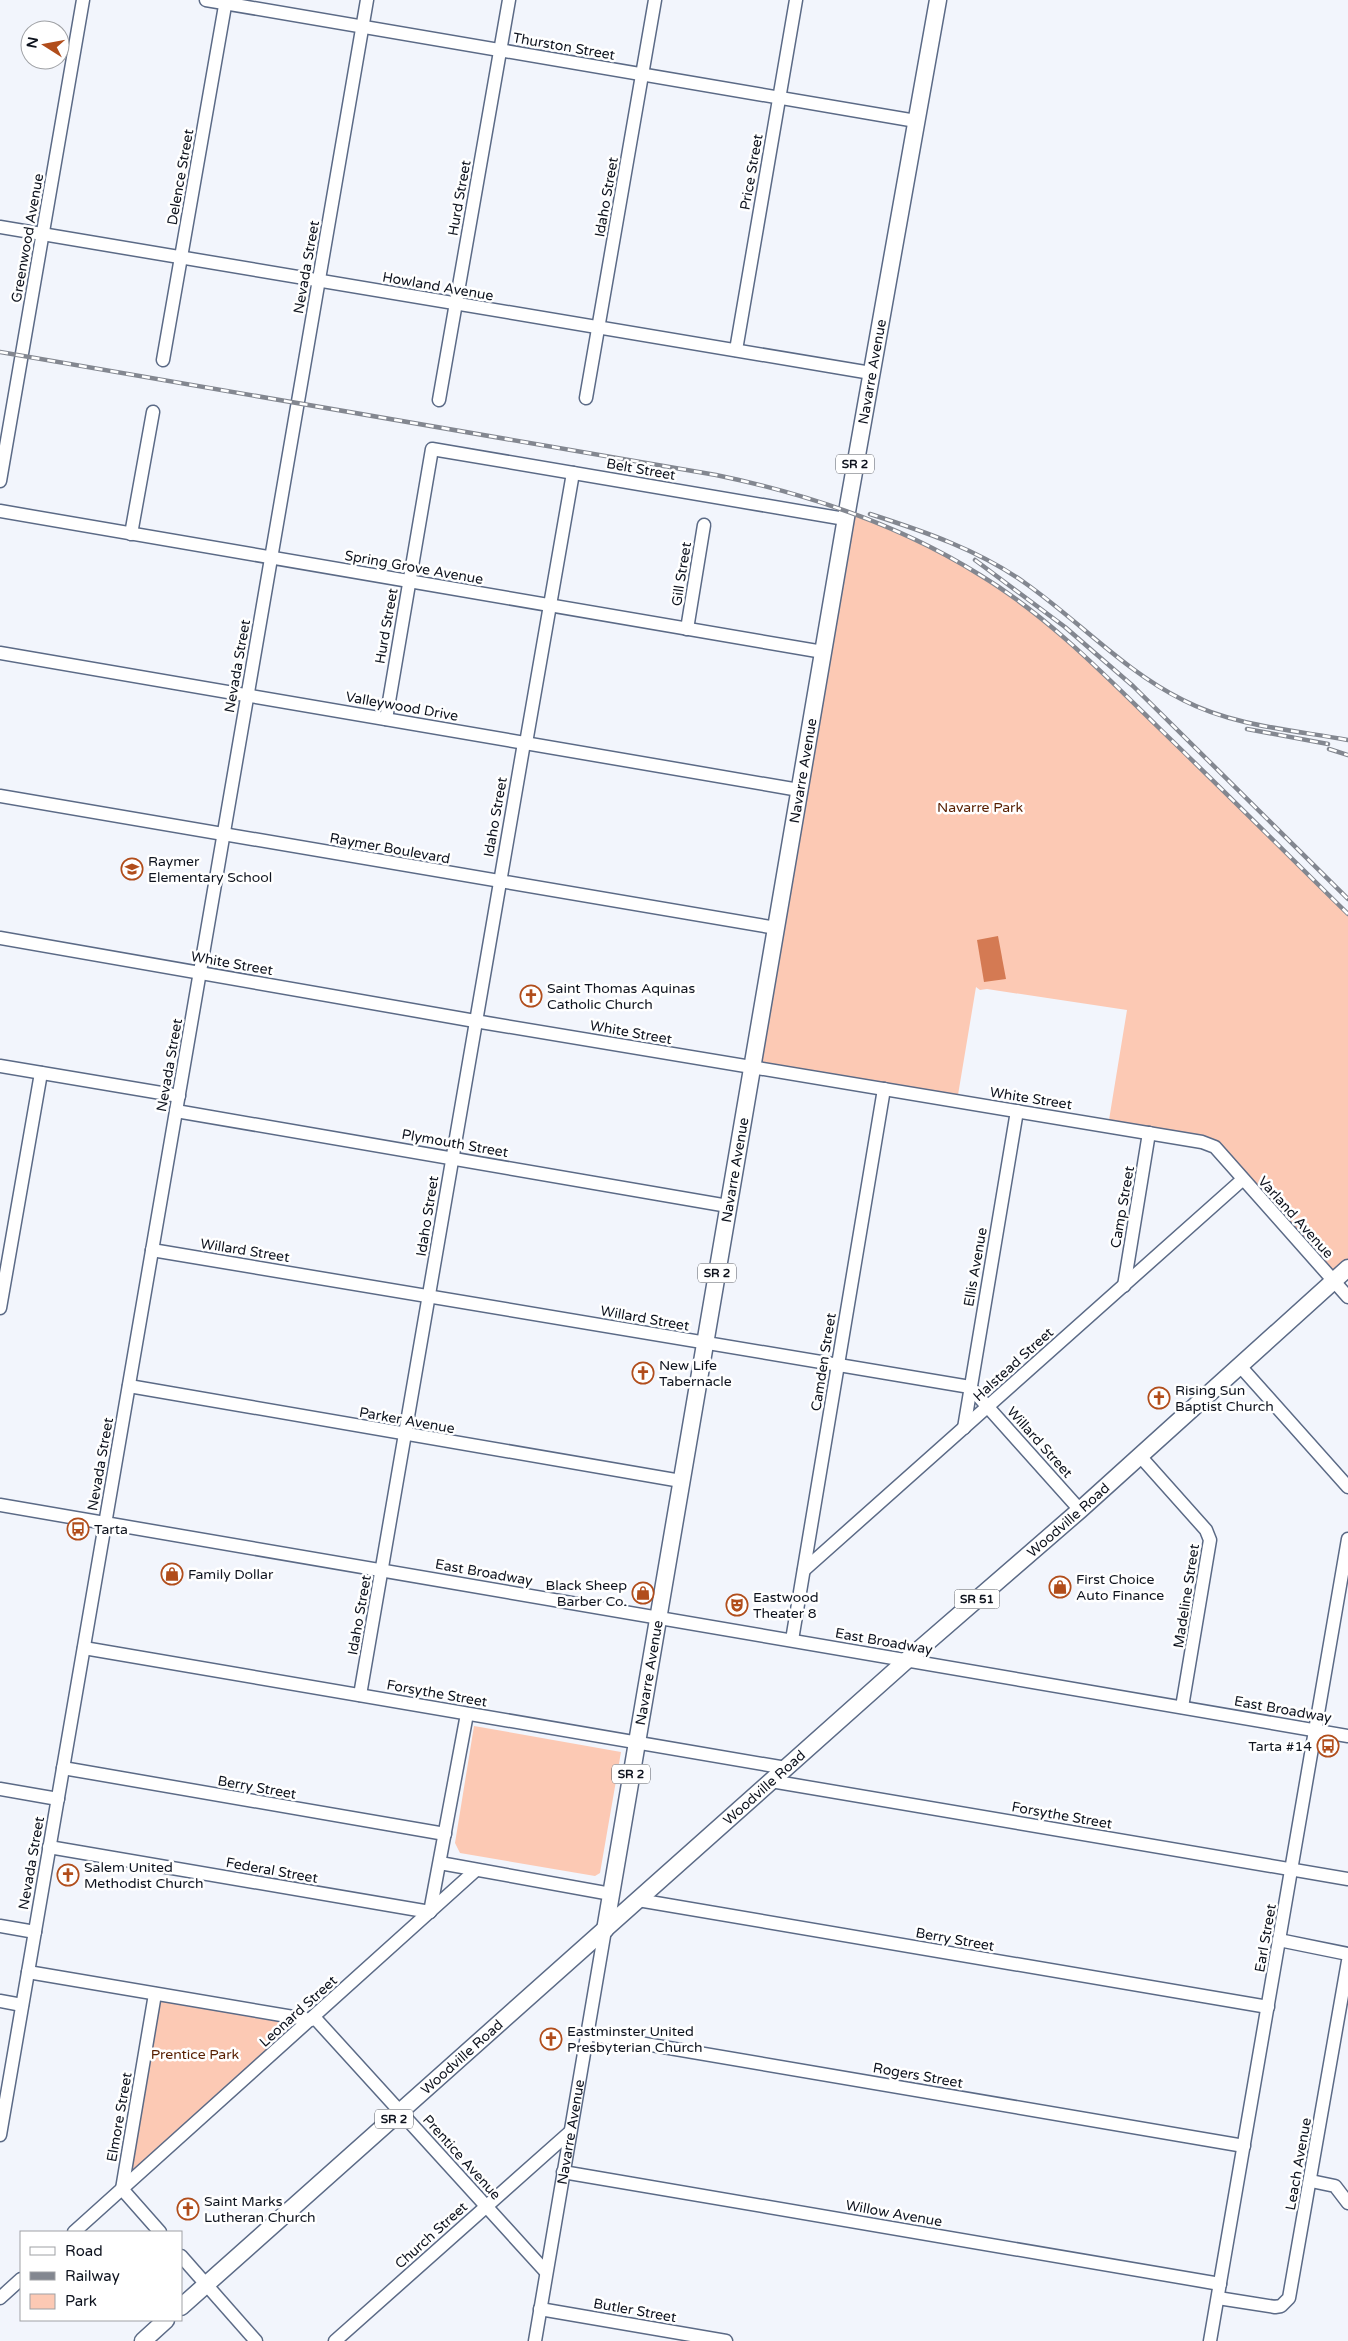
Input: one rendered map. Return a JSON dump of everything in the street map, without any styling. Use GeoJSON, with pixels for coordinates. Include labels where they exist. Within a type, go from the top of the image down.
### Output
{"type":"FeatureCollection","features":[{"type":"Feature","properties":{"kind":"main road","name":"Navarre Avenue"},"geometry":{"type":"LineString","coordinates":[[605,1930],[845,519],[938,0]]}},
{"type":"Feature","properties":{"kind":"main road","name":"Woodville Road"},"geometry":{"type":"LineString","coordinates":[[182,2306],[907,1660],[1080,1510],[1348,1268]]}},
{"type":"Feature","properties":{"kind":"main road"},"geometry":{"type":"LineString","coordinates":[[142,2341],[165,2321]]}},
{"type":"Feature","properties":{"kind":"street","name":"Greenwood Avenue"},"geometry":{"type":"LineString","coordinates":[[0,481],[83,0]]}},
{"type":"Feature","properties":{"kind":"street","name":"Thurston Street"},"geometry":{"type":"LineString","coordinates":[[206,0],[916,121]]}},
{"type":"Feature","properties":{"kind":"street","name":"Nevada Street"},"geometry":{"type":"LineString","coordinates":[[0,2135],[367,0]]}},
{"type":"Feature","properties":{"kind":"street","name":"Hurd Street"},"geometry":{"type":"LineString","coordinates":[[440,400],[509,0]]}},
{"type":"Feature","properties":{"kind":"street","name":"Idaho Street"},"geometry":{"type":"LineString","coordinates":[[586,398],[655,0]]}},
{"type":"Feature","properties":{"kind":"street","name":"Price Street"},"geometry":{"type":"LineString","coordinates":[[736,350],[796,0]]}},
{"type":"Feature","properties":{"kind":"street","name":"Delence Street"},"geometry":{"type":"LineString","coordinates":[[163,360],[225,2]]}},
{"type":"Feature","properties":{"kind":"street","name":"Howland Avenue"},"geometry":{"type":"LineString","coordinates":[[0,226],[871,373]]}},
{"type":"Feature","properties":{"kind":"street"},"geometry":{"type":"LineString","coordinates":[[131,534],[153,412]]}},
{"type":"Feature","properties":{"kind":"street","name":"Hurd Street"},"geometry":{"type":"LineString","coordinates":[[386,719],[432,449]]}},
{"type":"Feature","properties":{"kind":"street","name":"Belt Street"},"geometry":{"type":"LineString","coordinates":[[432,449],[845,519]]}},
{"type":"Feature","properties":{"kind":"street","name":"Idaho Street"},"geometry":{"type":"LineString","coordinates":[[360,1695],[499,881],[573,473]]}},
{"type":"Feature","properties":{"kind":"street","name":"Spring Grove Avenue"},"geometry":{"type":"LineString","coordinates":[[0,511],[823,652]]}},
{"type":"Feature","properties":{"kind":"street","name":"Gill Street"},"geometry":{"type":"LineString","coordinates":[[687,629],[704,525]]}},
{"type":"Feature","properties":{"kind":"street","name":"Valleywood Drive"},"geometry":{"type":"LineString","coordinates":[[0,653],[799,790]]}},
{"type":"Feature","properties":{"kind":"street","name":"Raymer Boulevard"},"geometry":{"type":"LineString","coordinates":[[0,796],[776,928]]}},
{"type":"Feature","properties":{"kind":"street","name":"White Street"},"geometry":{"type":"LineString","coordinates":[[0,938],[475,1021],[1208,1143],[1223,1157]]}},
{"type":"Feature","properties":{"kind":"street"},"geometry":{"type":"LineString","coordinates":[[0,1066],[178,1096]]}},
{"type":"Feature","properties":{"kind":"street"},"geometry":{"type":"LineString","coordinates":[[0,1308],[41,1073]]}},
{"type":"Feature","properties":{"kind":"street","name":"Camden Street"},"geometry":{"type":"LineString","coordinates":[[792,1640],[884,1089]]}},
{"type":"Feature","properties":{"kind":"street","name":"Plymouth Street"},"geometry":{"type":"LineString","coordinates":[[176,1111],[728,1206]]}},
{"type":"Feature","properties":{"kind":"street","name":"Ellis Avenue"},"geometry":{"type":"LineString","coordinates":[[964,1428],[1017,1111]]}},
{"type":"Feature","properties":{"kind":"street","name":"Camp Street"},"geometry":{"type":"LineString","coordinates":[[1124,1286],[1149,1133]]}},
{"type":"Feature","properties":{"kind":"street","name":"Varland Avenue"},"geometry":{"type":"LineString","coordinates":[[1223,1157],[1348,1297]]}},
{"type":"Feature","properties":{"kind":"street","name":"Halstead Street"},"geometry":{"type":"LineString","coordinates":[[804,1570],[1242,1180]]}},
{"type":"Feature","properties":{"kind":"street","name":"Willard Street"},"geometry":{"type":"LineString","coordinates":[[152,1250],[970,1387],[1080,1510]]}},
{"type":"Feature","properties":{"kind":"street"},"geometry":{"type":"LineString","coordinates":[[1240,1366],[1348,1487]]}},
{"type":"Feature","properties":{"kind":"street","name":"Parker Avenue"},"geometry":{"type":"LineString","coordinates":[[129,1386],[681,1481]]}},
{"type":"Feature","properties":{"kind":"street","name":"Madeline Street"},"geometry":{"type":"LineString","coordinates":[[1140,1456],[1206,1530],[1210,1540],[1182,1707]]}},
{"type":"Feature","properties":{"kind":"street","name":"East Broadway"},"geometry":{"type":"LineString","coordinates":[[0,1505],[1348,1736]]}},
{"type":"Feature","properties":{"kind":"street","name":"Earl Street"},"geometry":{"type":"LineString","coordinates":[[1210,2341],[1348,1539]]}},
{"type":"Feature","properties":{"kind":"street","name":"Forsythe Street"},"geometry":{"type":"LineString","coordinates":[[84,1648],[786,1768]]}},
{"type":"Feature","properties":{"kind":"street"},"geometry":{"type":"LineString","coordinates":[[430,1912],[467,1714]]}},
{"type":"Feature","properties":{"kind":"street","name":"Berry Street"},"geometry":{"type":"LineString","coordinates":[[63,1768],[445,1834]]}},
{"type":"Feature","properties":{"kind":"street","name":"Forsythe Street"},"geometry":{"type":"LineString","coordinates":[[771,1781],[1348,1879]]}},
{"type":"Feature","properties":{"kind":"street"},"geometry":{"type":"LineString","coordinates":[[0,1789],[58,1799]]}},
{"type":"Feature","properties":{"kind":"street","name":"Federal Street"},"geometry":{"type":"LineString","coordinates":[[50,1847],[430,1912]]}},
{"type":"Feature","properties":{"kind":"street"},"geometry":{"type":"LineString","coordinates":[[440,1863],[611,1894]]}},
{"type":"Feature","properties":{"kind":"street","name":"Leonard Street"},"geometry":{"type":"LineString","coordinates":[[75,2231],[476,1870]]}},
{"type":"Feature","properties":{"kind":"street","name":"Berry Street"},"geometry":{"type":"LineString","coordinates":[[638,1900],[1268,2007]]}},
{"type":"Feature","properties":{"kind":"street"},"geometry":{"type":"LineString","coordinates":[[0,1926],[35,1932]]}},
{"type":"Feature","properties":{"kind":"street","name":"Navarre Avenue"},"geometry":{"type":"LineString","coordinates":[[533,2339],[540,2309],[605,1930]]}},
{"type":"Feature","properties":{"kind":"street"},"geometry":{"type":"LineString","coordinates":[[1279,1940],[1348,1954]]}},
{"type":"Feature","properties":{"kind":"street","name":"Leach Avenue"},"geometry":{"type":"LineString","coordinates":[[1218,2298],[1275,2307],[1286,2302],[1293,2284],[1348,1961]]}},
{"type":"Feature","properties":{"kind":"street"},"geometry":{"type":"LineString","coordinates":[[28,1972],[312,2019]]}},
{"type":"Feature","properties":{"kind":"street","name":"Elmore Street"},"geometry":{"type":"LineString","coordinates":[[122,2190],[155,1994]]}},
{"type":"Feature","properties":{"kind":"street"},"geometry":{"type":"LineString","coordinates":[[0,2001],[22,2005]]}},
{"type":"Feature","properties":{"kind":"street","name":"Prentice Avenue"},"geometry":{"type":"LineString","coordinates":[[312,2019],[401,2112],[546,2272]]}},
{"type":"Feature","properties":{"kind":"street","name":"Rogers Street"},"geometry":{"type":"LineString","coordinates":[[587,2034],[1244,2146]]}},
{"type":"Feature","properties":{"kind":"street","name":"Church Street"},"geometry":{"type":"LineString","coordinates":[[335,2341],[570,2132]]}},
{"type":"Feature","properties":{"kind":"street","name":"Willow Avenue"},"geometry":{"type":"LineString","coordinates":[[563,2172],[1220,2284]]}},
{"type":"Feature","properties":{"kind":"street"},"geometry":{"type":"LineString","coordinates":[[1311,2181],[1335,2186],[1348,2203]]}},
{"type":"Feature","properties":{"kind":"street"},"geometry":{"type":"LineString","coordinates":[[122,2190],[159,2231]]}},
{"type":"Feature","properties":{"kind":"street"},"geometry":{"type":"LineString","coordinates":[[182,2257],[256,2341]]}},
{"type":"Feature","properties":{"kind":"street"},"geometry":{"type":"LineString","coordinates":[[0,2298],[20,2280]]}},
{"type":"Feature","properties":{"kind":"street","name":"Butler Street"},"geometry":{"type":"LineString","coordinates":[[540,2309],[726,2341]]}},
{"type":"Feature","properties":{"kind":"green space","name":"Navarre Park"},"geometry":{"type":"Polygon","coordinates":[[[847,512],[915,541],[980,575],[1052,628],[1119,689],[1348,914],[1348,1268],[1334,1281],[1215,1147],[1108,1126],[1127,1010],[987,989],[980,990],[976,987],[957,1101],[752,1067],[847,512]]]}},
{"type":"Feature","properties":{"kind":"green space"},"geometry":{"type":"Polygon","coordinates":[[[474,1726],[621,1752],[600,1873],[595,1876],[460,1853],[455,1843],[474,1726]]]}},
{"type":"Feature","properties":{"kind":"green space","name":"Prentice Park"},"geometry":{"type":"Polygon","coordinates":[[[158,2000],[297,2023],[128,2177],[158,2000]]]}},
{"type":"Feature","properties":{"kind":"shaded area"},"geometry":{"type":"Polygon","coordinates":[[[998,936],[1006,979],[984,982],[977,940],[998,936]]]}},
{"type":"Feature","properties":{"kind":"railway"},"geometry":{"type":"LineString","coordinates":[[0,352],[716,475],[819,502],[886,526],[949,557],[980,575],[1051,626],[1115,685],[1348,914]]}},
{"type":"Feature","properties":{"kind":"railway"},"geometry":{"type":"LineString","coordinates":[[870,514],[910,527],[970,551],[1007,571],[1045,597],[1141,675],[1161,688],[1202,709],[1264,726],[1348,740]]}},
{"type":"Feature","properties":{"kind":"railway"},"geometry":{"type":"LineString","coordinates":[[975,560],[1065,627],[1133,686],[1348,899]]}},
{"type":"Feature","properties":{"kind":"railway"},"geometry":{"type":"LineString","coordinates":[[1247,729],[1328,744]]}},
{"type":"Feature","properties":{"kind":"railway"},"geometry":{"type":"LineString","coordinates":[[1329,749],[1348,755]]}},
{"type":"Feature","properties":{"kind":"place","name":"Raymer Elementary School"},"geometry":{"type":"Point","coordinates":[132,869]}},
{"type":"Feature","properties":{"kind":"place","name":"Saint Thomas Aquinas Catholic Church"},"geometry":{"type":"Point","coordinates":[531,996]}},
{"type":"Feature","properties":{"kind":"place","name":"New Life Tabernacle"},"geometry":{"type":"Point","coordinates":[643,1373]}},
{"type":"Feature","properties":{"kind":"place","name":"Rising Sun Baptist Church"},"geometry":{"type":"Point","coordinates":[1159,1398]}},
{"type":"Feature","properties":{"kind":"place","name":"Tarta"},"geometry":{"type":"Point","coordinates":[78,1529]}},
{"type":"Feature","properties":{"kind":"place","name":"Family Dollar"},"geometry":{"type":"Point","coordinates":[172,1574]}},
{"type":"Feature","properties":{"kind":"place","name":"First Choice Auto Finance"},"geometry":{"type":"Point","coordinates":[1060,1587]}},
{"type":"Feature","properties":{"kind":"place","name":"Black Sheep Barber Co."},"geometry":{"type":"Point","coordinates":[643,1593]}},
{"type":"Feature","properties":{"kind":"place","name":"Eastwood Theater 8"},"geometry":{"type":"Point","coordinates":[737,1605]}},
{"type":"Feature","properties":{"kind":"place","name":"Tarta #14"},"geometry":{"type":"Point","coordinates":[1328,1746]}},
{"type":"Feature","properties":{"kind":"place","name":"Salem United Methodist Church"},"geometry":{"type":"Point","coordinates":[68,1875]}},
{"type":"Feature","properties":{"kind":"place","name":"Eastminster United Presbyterian Church"},"geometry":{"type":"Point","coordinates":[551,2039]}},
{"type":"Feature","properties":{"kind":"place","name":"Saint Marks Lutheran Church"},"geometry":{"type":"Point","coordinates":[188,2209]}}]}
